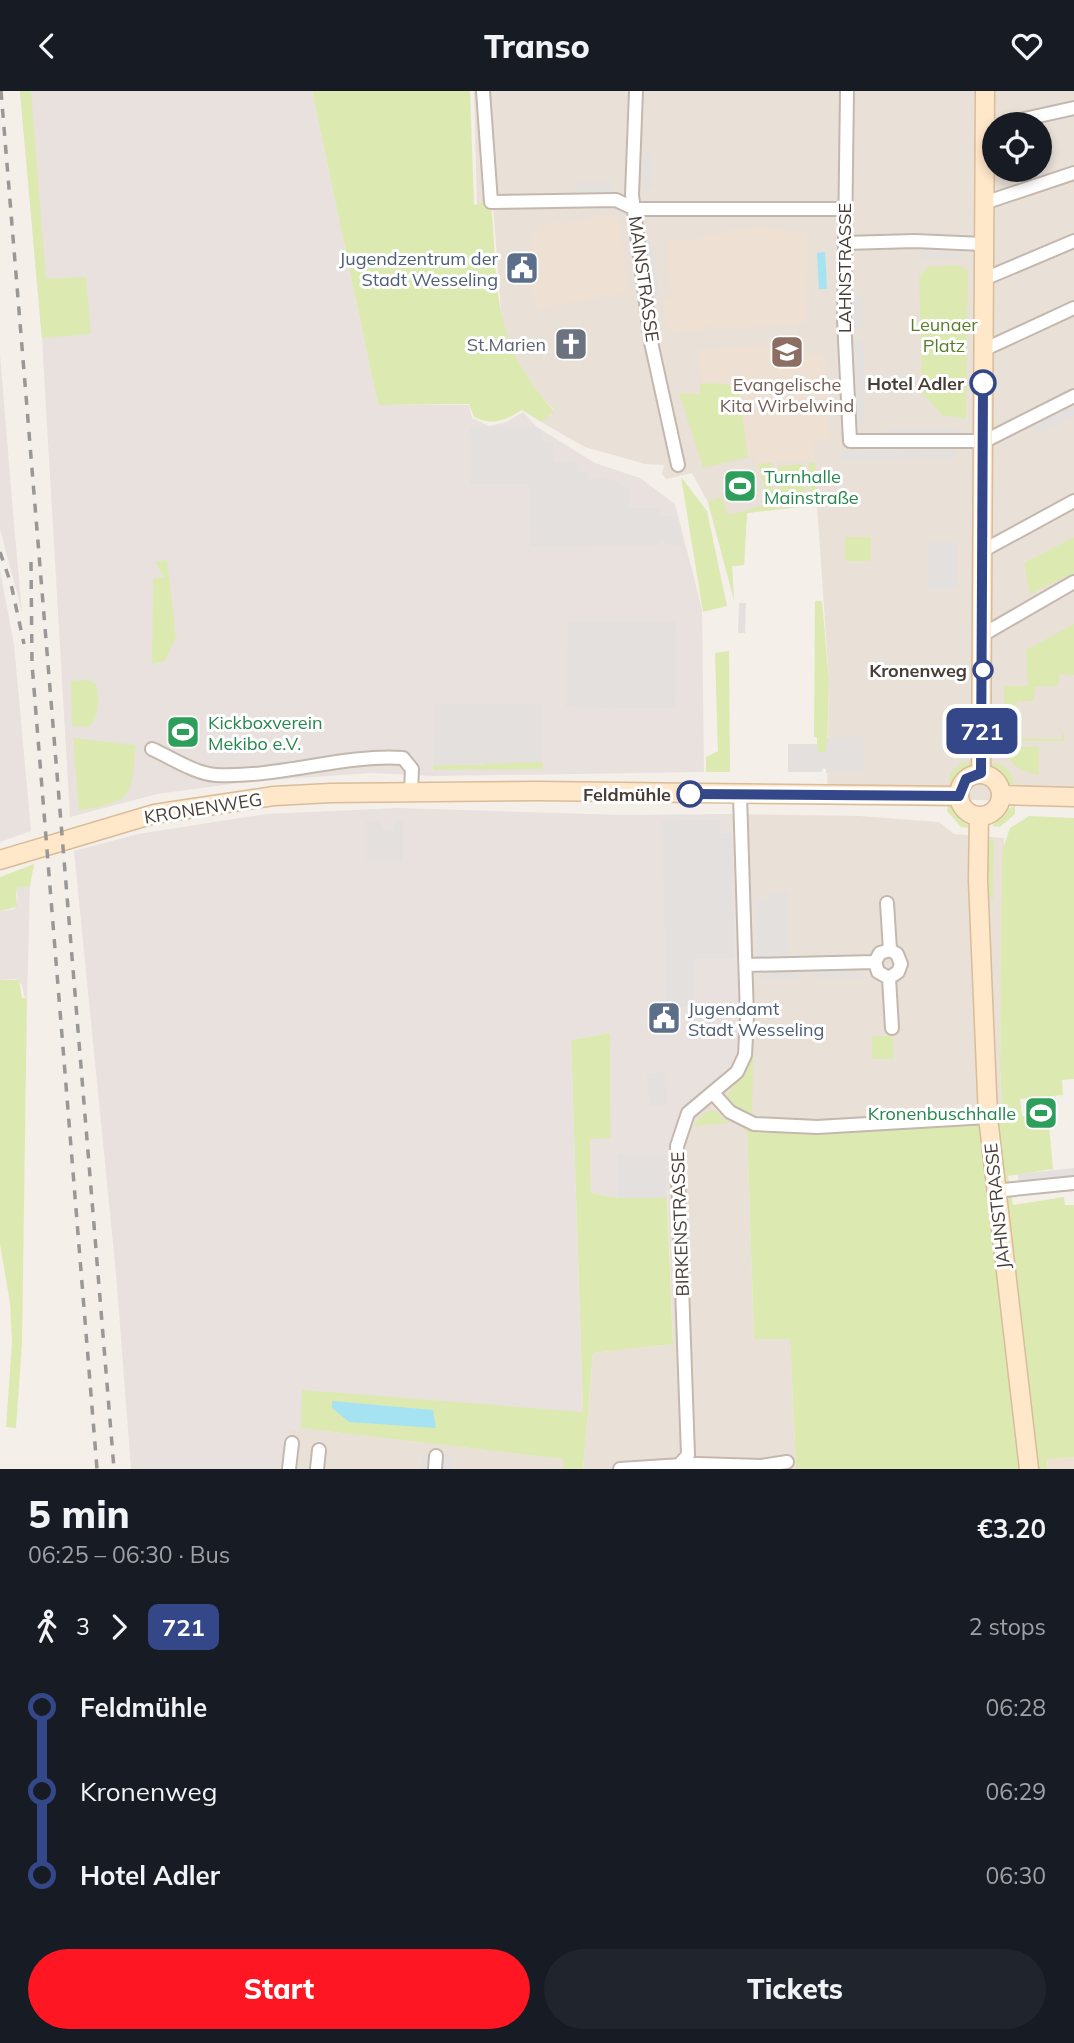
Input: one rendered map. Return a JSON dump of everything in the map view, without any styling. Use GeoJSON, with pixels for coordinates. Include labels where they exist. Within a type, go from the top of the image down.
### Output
{"type":"FeatureCollection","features":[{"type":"Feature","properties":{"kind":"street"},"geometry":{"type":"LineString","coordinates":[[483,91],[491,202],[616,200],[635,209],[843,209]]}},
{"type":"Feature","properties":{"kind":"street","name":"MAINSTRASSE"},"geometry":{"type":"LineString","coordinates":[[636,91],[632,195],[650,331],[678,465]]}},
{"type":"Feature","properties":{"kind":"street","name":"LAHNSTRASSE"},"geometry":{"type":"LineString","coordinates":[[847,91],[843,209],[847,433],[854,443],[985,441]]}},
{"type":"Feature","properties":{"kind":"street"},"geometry":{"type":"LineString","coordinates":[[985,91],[990,112]]}},
{"type":"Feature","properties":{"kind":"street"},"geometry":{"type":"LineString","coordinates":[[1052,113],[1074,108]]}},
{"type":"Feature","properties":{"kind":"street"},"geometry":{"type":"LineString","coordinates":[[984,203],[1074,173]]}},
{"type":"Feature","properties":{"kind":"street"},"geometry":{"type":"LineString","coordinates":[[981,773],[985,441],[983,244],[987,182]]}},
{"type":"Feature","properties":{"kind":"street"},"geometry":{"type":"LineString","coordinates":[[844,243],[915,241],[983,244]]}},
{"type":"Feature","properties":{"kind":"street"},"geometry":{"type":"LineString","coordinates":[[984,279],[1074,241]]}},
{"type":"Feature","properties":{"kind":"street"},"geometry":{"type":"LineString","coordinates":[[984,350],[1074,308]]}},
{"type":"Feature","properties":{"kind":"street"},"geometry":{"type":"LineString","coordinates":[[985,441],[1074,396]]}},
{"type":"Feature","properties":{"kind":"street"},"geometry":{"type":"LineString","coordinates":[[984,550],[1074,501]]}},
{"type":"Feature","properties":{"kind":"street"},"geometry":{"type":"LineString","coordinates":[[984,634],[1074,582]]}},
{"type":"Feature","properties":{"kind":"street","name":"KRONENWEG"},"geometry":{"type":"LineString","coordinates":[[152,749],[214,775],[302,769],[388,757],[403,758],[412,769],[411,792]]}},
{"type":"Feature","properties":{"kind":"street"},"geometry":{"type":"LineString","coordinates":[[981,773],[994,779],[1001,795],[995,810],[979,816],[965,810],[959,796],[966,779],[981,773]]}},
{"type":"Feature","properties":{"kind":"street","name":"KRONENWEG"},"geometry":{"type":"LineString","coordinates":[[0,860],[141,818],[274,796],[411,792],[959,796]]}},
{"type":"Feature","properties":{"kind":"street","name":"BIRKENSTRASSE"},"geometry":{"type":"LineString","coordinates":[[679,1465],[688,1455],[677,1146],[688,1113],[737,1072],[745,1055],[746,965],[740,795]]}},
{"type":"Feature","properties":{"kind":"street"},"geometry":{"type":"LineString","coordinates":[[1001,795],[1074,797]]}},
{"type":"Feature","properties":{"kind":"street","name":"JAHNSTRASSE"},"geometry":{"type":"LineString","coordinates":[[979,816],[978,880],[988,1117],[994,1191],[1029,1469]]}},
{"type":"Feature","properties":{"kind":"street"},"geometry":{"type":"LineString","coordinates":[[887,903],[890,950]]}},
{"type":"Feature","properties":{"kind":"street"},"geometry":{"type":"LineString","coordinates":[[890,950],[897,954],[901,962],[898,972],[889,978],[878,972],[875,962],[880,953],[890,950]]}},
{"type":"Feature","properties":{"kind":"street"},"geometry":{"type":"LineString","coordinates":[[746,965],[875,962]]}},
{"type":"Feature","properties":{"kind":"street"},"geometry":{"type":"LineString","coordinates":[[889,978],[892,1028]]}},
{"type":"Feature","properties":{"kind":"street"},"geometry":{"type":"LineString","coordinates":[[713,1093],[730,1112],[754,1123],[817,1127],[988,1117]]}},
{"type":"Feature","properties":{"kind":"street"},"geometry":{"type":"LineString","coordinates":[[994,1191],[1074,1183]]}},
{"type":"Feature","properties":{"kind":"street"},"geometry":{"type":"LineString","coordinates":[[289,1469],[292,1443]]}},
{"type":"Feature","properties":{"kind":"street"},"geometry":{"type":"LineString","coordinates":[[317,1469],[319,1450]]}},
{"type":"Feature","properties":{"kind":"street"},"geometry":{"type":"LineString","coordinates":[[620,1469],[679,1465],[761,1466],[787,1462]]}},
{"type":"Feature","properties":{"kind":"shaded area"},"geometry":{"type":"Polygon","coordinates":[[[20,91],[312,91],[378,405],[469,405],[472,418],[489,426],[506,422],[523,412],[537,427],[595,463],[640,478],[675,504],[702,609],[704,772],[433,776],[372,773],[254,781],[157,794],[70,817],[42,339],[20,91]]]}},
{"type":"Feature","properties":{"kind":"shaded area"},"geometry":{"type":"Polygon","coordinates":[[[474,91],[1074,91],[1074,803],[827,795],[829,680],[817,505],[747,513],[744,565],[732,566],[734,600],[708,502],[692,473],[666,479],[662,474],[664,465],[645,464],[585,447],[541,422],[554,410],[530,385],[510,349],[502,324],[493,204],[477,205],[474,91]]]}},
{"type":"Feature","properties":{"kind":"shaded area"},"geometry":{"type":"Polygon","coordinates":[[[652,153],[653,189],[644,189],[643,154],[652,153]]]}},
{"type":"Feature","properties":{"kind":"shaded area"},"geometry":{"type":"Polygon","coordinates":[[[577,182],[612,182],[612,192],[577,192],[577,182]]]}},
{"type":"Feature","properties":{"kind":"shaded area"},"geometry":{"type":"Polygon","coordinates":[[[593,216],[619,216],[628,292],[536,309],[536,296],[532,295],[530,233],[542,233],[542,227],[548,227],[548,222],[572,223],[592,220],[593,216]]]}},
{"type":"Feature","properties":{"kind":"shaded area"},"geometry":{"type":"Polygon","coordinates":[[[765,228],[807,234],[806,323],[716,329],[716,325],[706,325],[706,330],[671,332],[666,325],[664,300],[671,297],[668,241],[691,240],[735,229],[765,228]]]}},
{"type":"Feature","properties":{"kind":"shaded area"},"geometry":{"type":"Polygon","coordinates":[[[644,240],[652,240],[659,295],[651,296],[644,240]]]}},
{"type":"Feature","properties":{"kind":"shaded area"},"geometry":{"type":"Polygon","coordinates":[[[920,251],[961,252],[961,258],[920,257],[920,251]]]}},
{"type":"Feature","properties":{"kind":"shaded area"},"geometry":{"type":"Polygon","coordinates":[[[852,296],[863,296],[863,328],[853,328],[852,296]]]}},
{"type":"Feature","properties":{"kind":"shaded area"},"geometry":{"type":"Polygon","coordinates":[[[852,341],[863,341],[865,424],[852,425],[852,341]]]}},
{"type":"Feature","properties":{"kind":"shaded area"},"geometry":{"type":"Polygon","coordinates":[[[787,344],[788,352],[825,355],[830,441],[814,441],[814,459],[758,464],[755,455],[703,468],[679,393],[700,394],[703,383],[698,350],[787,344]]]}},
{"type":"Feature","properties":{"kind":"shaded area"},"geometry":{"type":"Polygon","coordinates":[[[0,354],[15,536],[22,612],[0,529],[0,354]]]}},
{"type":"Feature","properties":{"kind":"shaded area"},"geometry":{"type":"Polygon","coordinates":[[[1074,405],[1074,416],[1038,434],[1034,426],[1074,405]]]}},
{"type":"Feature","properties":{"kind":"shaded area"},"geometry":{"type":"Polygon","coordinates":[[[528,426],[539,429],[544,443],[553,443],[554,463],[576,461],[577,472],[587,472],[589,480],[605,477],[630,489],[628,508],[660,508],[661,516],[676,517],[683,546],[672,546],[660,540],[660,545],[530,547],[529,484],[470,484],[470,428],[528,426]]]}},
{"type":"Feature","properties":{"kind":"shaded area"},"geometry":{"type":"Polygon","coordinates":[[[887,428],[957,428],[957,439],[887,439],[887,428]]]}},
{"type":"Feature","properties":{"kind":"shaded area"},"geometry":{"type":"Polygon","coordinates":[[[956,449],[956,458],[843,460],[842,451],[956,449]]]}},
{"type":"Feature","properties":{"kind":"shaded area"},"geometry":{"type":"Polygon","coordinates":[[[927,542],[958,542],[958,589],[927,589],[927,542]]]}},
{"type":"Feature","properties":{"kind":"shaded area"},"geometry":{"type":"Polygon","coordinates":[[[0,570],[14,645],[31,831],[0,842],[0,570]]]}},
{"type":"Feature","properties":{"kind":"shaded area"},"geometry":{"type":"Polygon","coordinates":[[[739,603],[746,603],[745,633],[738,633],[739,603]]]}},
{"type":"Feature","properties":{"kind":"shaded area"},"geometry":{"type":"Polygon","coordinates":[[[568,621],[676,622],[675,708],[566,707],[568,621]]]}},
{"type":"Feature","properties":{"kind":"shaded area"},"geometry":{"type":"Polygon","coordinates":[[[435,704],[542,704],[542,762],[433,765],[435,704]]]}},
{"type":"Feature","properties":{"kind":"shaded area"},"geometry":{"type":"Polygon","coordinates":[[[863,737],[864,773],[826,773],[823,768],[822,772],[788,772],[788,744],[817,744],[818,752],[826,752],[827,738],[863,737]]]}},
{"type":"Feature","properties":{"kind":"shaded area"},"geometry":{"type":"Polygon","coordinates":[[[398,808],[622,815],[725,814],[732,819],[740,1006],[736,1057],[726,1070],[686,1102],[666,1154],[667,1198],[618,1198],[591,1193],[590,1138],[611,1138],[610,1033],[571,1040],[583,1413],[564,1459],[301,1428],[289,1429],[286,1469],[131,1469],[116,1273],[74,851],[138,834],[266,814],[398,808]]]}},
{"type":"Feature","properties":{"kind":"shaded area"},"geometry":{"type":"Polygon","coordinates":[[[725,814],[859,816],[939,822],[954,834],[1004,838],[1000,1070],[1003,1123],[762,1133],[747,1130],[754,1339],[790,1338],[796,1469],[583,1469],[593,1353],[673,1344],[666,1154],[686,1101],[726,1070],[736,1057],[740,1006],[732,819],[725,814]]]}},
{"type":"Feature","properties":{"kind":"shaded area"},"geometry":{"type":"Polygon","coordinates":[[[719,820],[720,834],[732,833],[735,958],[693,959],[694,1006],[667,1006],[662,821],[719,820]]]}},
{"type":"Feature","properties":{"kind":"shaded area"},"geometry":{"type":"Polygon","coordinates":[[[366,821],[381,821],[381,830],[394,831],[395,821],[403,821],[403,862],[366,862],[366,821]]]}},
{"type":"Feature","properties":{"kind":"shaded area"},"geometry":{"type":"Polygon","coordinates":[[[30,886],[25,999],[22,985],[16,979],[0,980],[0,911],[15,909],[18,897],[15,887],[30,886]]]}},
{"type":"Feature","properties":{"kind":"shaded area"},"geometry":{"type":"Polygon","coordinates":[[[770,891],[788,891],[789,957],[757,958],[757,900],[770,900],[770,891]]]}},
{"type":"Feature","properties":{"kind":"shaded area"},"geometry":{"type":"Polygon","coordinates":[[[810,969],[861,969],[866,978],[815,978],[810,969]]]}},
{"type":"Feature","properties":{"kind":"shaded area"},"geometry":{"type":"Polygon","coordinates":[[[760,971],[802,971],[802,979],[760,979],[760,971]]]}},
{"type":"Feature","properties":{"kind":"shaded area"},"geometry":{"type":"Polygon","coordinates":[[[665,1072],[667,1104],[650,1105],[647,1074],[665,1072]]]}},
{"type":"Feature","properties":{"kind":"shaded area"},"geometry":{"type":"Polygon","coordinates":[[[617,1154],[666,1154],[667,1198],[618,1198],[617,1154]]]}},
{"type":"Feature","properties":{"kind":"shaded area"},"geometry":{"type":"Polygon","coordinates":[[[1074,1168],[1074,1180],[1019,1185],[1018,1174],[1074,1168]]]}},
{"type":"Feature","properties":{"kind":"shaded area"},"geometry":{"type":"Polygon","coordinates":[[[301,1428],[564,1459],[563,1469],[286,1469],[289,1429],[301,1428]]]}},
{"type":"Feature","properties":{"kind":"shaded area"},"geometry":{"type":"Polygon","coordinates":[[[423,1453],[451,1455],[450,1469],[421,1469],[423,1453]]]}},
{"type":"Feature","properties":{"kind":"shaded area"},"geometry":{"type":"Polygon","coordinates":[[[1074,1457],[1074,1469],[1048,1469],[1047,1458],[1074,1457]]]}},
{"type":"Feature","properties":{"kind":"green space"},"geometry":{"type":"Polygon","coordinates":[[[20,91],[31,91],[46,279],[86,277],[91,334],[42,338],[20,91]]]}},
{"type":"Feature","properties":{"kind":"green space"},"geometry":{"type":"Polygon","coordinates":[[[312,91],[470,91],[474,205],[491,202],[498,289],[508,338],[533,386],[554,411],[541,422],[522,410],[498,421],[481,420],[474,417],[469,404],[378,405],[312,91]]]}},
{"type":"Feature","properties":{"kind":"green space","name":"Leunaer Platz"},"geometry":{"type":"Polygon","coordinates":[[[957,265],[968,270],[966,419],[942,415],[922,392],[919,277],[928,267],[957,265]]]}},
{"type":"Feature","properties":{"kind":"green space"},"geometry":{"type":"Polygon","coordinates":[[[720,383],[739,388],[748,457],[703,468],[679,393],[700,394],[700,384],[720,383]]]}},
{"type":"Feature","properties":{"kind":"green space"},"geometry":{"type":"Polygon","coordinates":[[[771,462],[775,508],[811,505],[808,463],[815,462],[817,505],[747,513],[744,565],[732,566],[734,600],[708,502],[722,497],[728,515],[769,504],[758,464],[771,462]]]}},
{"type":"Feature","properties":{"kind":"green space"},"geometry":{"type":"Polygon","coordinates":[[[802,464],[805,501],[781,503],[778,466],[802,464]]]}},
{"type":"Feature","properties":{"kind":"green space"},"geometry":{"type":"Polygon","coordinates":[[[681,477],[707,511],[727,606],[703,612],[681,477]]]}},
{"type":"Feature","properties":{"kind":"green space"},"geometry":{"type":"Polygon","coordinates":[[[845,537],[871,537],[871,561],[845,561],[845,537]]]}},
{"type":"Feature","properties":{"kind":"green space"},"geometry":{"type":"Polygon","coordinates":[[[1074,537],[1074,573],[1030,594],[1024,563],[1074,537]]]}},
{"type":"Feature","properties":{"kind":"green space"},"geometry":{"type":"Polygon","coordinates":[[[167,560],[176,637],[165,661],[152,664],[153,579],[164,577],[155,562],[167,560]]]}},
{"type":"Feature","properties":{"kind":"green space"},"geometry":{"type":"Polygon","coordinates":[[[815,601],[822,601],[829,680],[827,752],[817,752],[817,737],[814,737],[815,601]]]}},
{"type":"Feature","properties":{"kind":"green space"},"geometry":{"type":"Polygon","coordinates":[[[1074,624],[1074,675],[1059,674],[1058,686],[1035,687],[1034,701],[1017,701],[1016,738],[1061,739],[1064,731],[1064,741],[1003,741],[1004,686],[1028,686],[1026,650],[1074,624]]]}},
{"type":"Feature","properties":{"kind":"green space"},"geometry":{"type":"Polygon","coordinates":[[[729,651],[730,772],[706,772],[706,757],[718,751],[715,653],[729,651]]]}},
{"type":"Feature","properties":{"kind":"green space"},"geometry":{"type":"Polygon","coordinates":[[[88,680],[96,684],[97,689],[98,707],[95,718],[89,727],[72,726],[71,681],[88,680]]]}},
{"type":"Feature","properties":{"kind":"green space"},"geometry":{"type":"Polygon","coordinates":[[[73,738],[136,745],[130,787],[126,794],[111,803],[79,811],[73,738]]]}},
{"type":"Feature","properties":{"kind":"green space"},"geometry":{"type":"Polygon","coordinates":[[[1002,747],[1039,747],[1039,775],[1016,766],[1002,747]]]}},
{"type":"Feature","properties":{"kind":"green space"},"geometry":{"type":"Polygon","coordinates":[[[485,762],[542,762],[543,769],[433,770],[433,765],[484,765],[485,762]]]}},
{"type":"Feature","properties":{"kind":"green space"},"geometry":{"type":"Polygon","coordinates":[[[962,762],[972,762],[961,778],[949,783],[950,774],[962,762]]]}},
{"type":"Feature","properties":{"kind":"green space"},"geometry":{"type":"Polygon","coordinates":[[[992,763],[1008,769],[1014,786],[1000,778],[992,763]]]}},
{"type":"Feature","properties":{"kind":"green space"},"geometry":{"type":"Polygon","coordinates":[[[949,803],[964,815],[969,828],[961,827],[947,811],[949,803]]]}},
{"type":"Feature","properties":{"kind":"green space"},"geometry":{"type":"Polygon","coordinates":[[[1015,806],[1015,814],[1000,827],[992,826],[1004,810],[1015,806]]]}},
{"type":"Feature","properties":{"kind":"green space"},"geometry":{"type":"Polygon","coordinates":[[[1029,816],[1074,818],[1074,1079],[1062,1080],[1063,1095],[1020,1099],[1022,1116],[1048,1115],[1053,1169],[1008,1176],[1013,1205],[1064,1197],[1065,1205],[1074,1205],[1074,1457],[1047,1459],[1048,1469],[796,1469],[790,1339],[754,1339],[747,1130],[762,1133],[1003,1123],[1000,1070],[1002,851],[1010,828],[1029,816]]]}},
{"type":"Feature","properties":{"kind":"green space"},"geometry":{"type":"Polygon","coordinates":[[[989,840],[994,840],[993,900],[987,892],[989,840]]]}},
{"type":"Feature","properties":{"kind":"green space"},"geometry":{"type":"Polygon","coordinates":[[[34,864],[30,886],[16,888],[17,907],[0,911],[0,877],[34,864]]]}},
{"type":"Feature","properties":{"kind":"green space"},"geometry":{"type":"Polygon","coordinates":[[[0,980],[19,980],[22,998],[27,999],[22,1343],[16,1428],[6,1427],[12,1342],[10,1303],[0,1244],[0,980]]]}},
{"type":"Feature","properties":{"kind":"green space"},"geometry":{"type":"Polygon","coordinates":[[[610,1033],[611,1138],[590,1139],[591,1193],[618,1198],[667,1198],[673,1344],[593,1353],[583,1469],[563,1469],[563,1459],[301,1428],[302,1390],[583,1412],[571,1040],[610,1033]]]}},
{"type":"Feature","properties":{"kind":"green space"},"geometry":{"type":"Polygon","coordinates":[[[872,1036],[893,1036],[893,1059],[872,1059],[872,1036]]]}},
{"type":"Feature","properties":{"kind":"green space"},"geometry":{"type":"Polygon","coordinates":[[[748,1058],[753,1058],[752,1118],[736,1111],[727,1095],[747,1067],[748,1058]]]}},
{"type":"Feature","properties":{"kind":"green space"},"geometry":{"type":"Polygon","coordinates":[[[713,1110],[729,1123],[693,1126],[703,1114],[713,1110]]]}},
{"type":"Feature","properties":{"kind":"water"},"geometry":{"type":"Polygon","coordinates":[[[825,252],[827,289],[819,289],[817,253],[825,252]]]}},
{"type":"Feature","properties":{"kind":"water"},"geometry":{"type":"Polygon","coordinates":[[[332,1401],[433,1410],[436,1428],[349,1422],[332,1408],[332,1401]]]}},
{"type":"Feature","properties":{"kind":"railway"},"geometry":{"type":"LineString","coordinates":[[1,91],[114,1469]]}},
{"type":"Feature","properties":{"kind":"railway"},"geometry":{"type":"LineString","coordinates":[[0,552],[11,584],[24,644]]}},
{"type":"Feature","properties":{"kind":"railway"},"geometry":{"type":"LineString","coordinates":[[31,562],[32,664],[97,1469]]}},
{"type":"Feature","properties":{"kind":"bus line","name":"721"},"geometry":{"type":"LineString","coordinates":[[690,794],[959,796],[959,790],[966,779],[981,773],[985,441],[983,383]]}},
{"type":"Feature","properties":{"kind":"place","name":"Jugendzentrum der Stadt Wesseling"},"geometry":{"type":"Point","coordinates":[522,268]}},
{"type":"Feature","properties":{"kind":"place","name":"St.Marien"},"geometry":{"type":"Point","coordinates":[571,344]}},
{"type":"Feature","properties":{"kind":"place","name":"Evangelische Kita Wirbelwind"},"geometry":{"type":"Point","coordinates":[787,352]}},
{"type":"Feature","properties":{"kind":"place","name":"Hotel Adler"},"geometry":{"type":"Point","coordinates":[983,383]}},
{"type":"Feature","properties":{"kind":"place","name":"Turnhalle Mainstraße"},"geometry":{"type":"Point","coordinates":[740,486]}},
{"type":"Feature","properties":{"kind":"place","name":"Kronenweg"},"geometry":{"type":"Point","coordinates":[983,670]}},
{"type":"Feature","properties":{"kind":"place","name":"Kickboxverein Mekibo e.V."},"geometry":{"type":"Point","coordinates":[183,732]}},
{"type":"Feature","properties":{"kind":"place","name":"Feldmühle"},"geometry":{"type":"Point","coordinates":[690,794]}},
{"type":"Feature","properties":{"kind":"place","name":"Jugendamt Stadt Wesseling"},"geometry":{"type":"Point","coordinates":[664,1018]}},
{"type":"Feature","properties":{"kind":"place","name":"Kronenbuschhalle"},"geometry":{"type":"Point","coordinates":[1041,1113]}}]}
